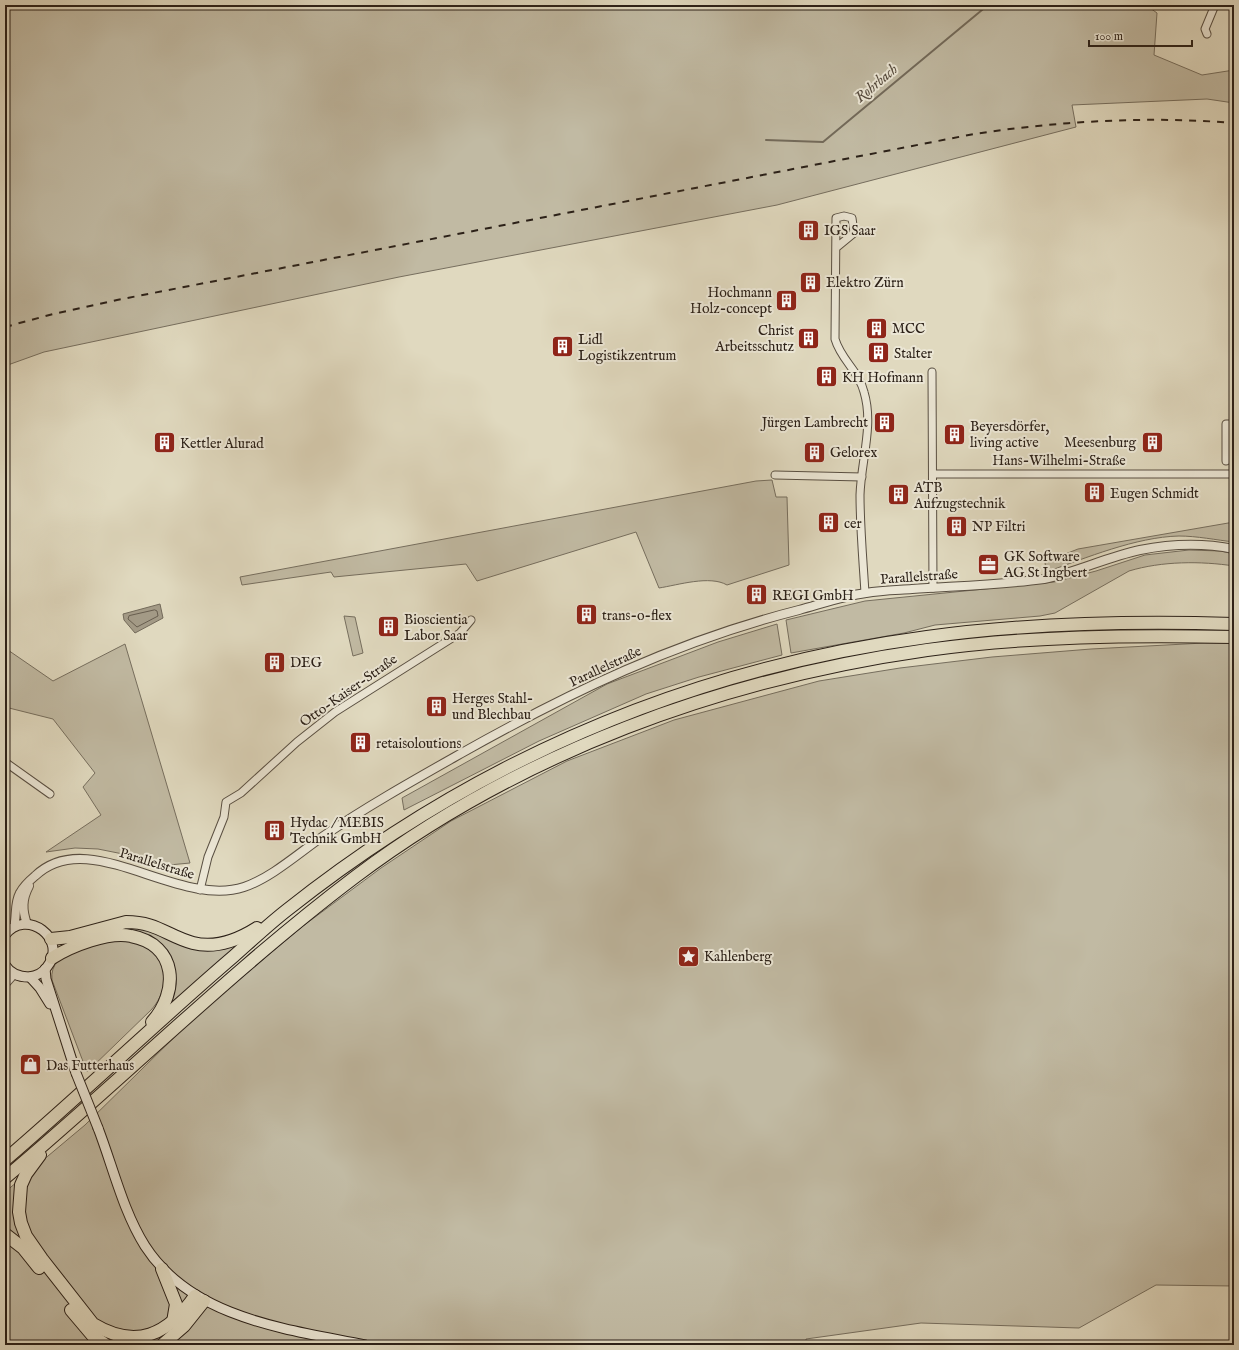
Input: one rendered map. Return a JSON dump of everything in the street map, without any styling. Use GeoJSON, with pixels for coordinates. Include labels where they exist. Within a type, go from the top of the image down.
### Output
{"type":"FeatureCollection","features":[{"type":"Feature","properties":{"kind":"highway"},"geometry":{"type":"LineString","coordinates":[[51,939],[70,937],[120,924],[136,922],[155,926],[194,943],[208,945],[222,944],[235,940],[250,933],[286,911],[391,834],[484,778],[533,753],[602,722],[687,690],[809,657],[928,636],[1015,628],[1081,625],[1234,624]]}},
{"type":"Feature","properties":{"kind":"highway"},"geometry":{"type":"LineString","coordinates":[[5,1178],[53,1138],[208,998],[296,923],[356,876],[397,847],[487,792],[554,758],[608,735],[690,704],[746,687],[840,665],[930,650],[1018,642],[1146,636],[1234,637]]}},
{"type":"Feature","properties":{"kind":"highway"},"geometry":{"type":"LineString","coordinates":[[5,1160],[286,911]]}},
{"type":"Feature","properties":{"kind":"highway"},"geometry":{"type":"LineString","coordinates":[[52,958],[67,949],[119,935],[131,936],[144,940],[156,948],[164,957],[171,976],[166,1000],[158,1015],[117,1060]]}},
{"type":"Feature","properties":{"kind":"highway"},"geometry":{"type":"LineString","coordinates":[[53,1138],[26,1174],[21,1185],[19,1212],[26,1236],[83,1312],[103,1334],[121,1341],[141,1342],[158,1337],[200,1298]]}},
{"type":"Feature","properties":{"kind":"highway"},"geometry":{"type":"LineString","coordinates":[[5,1234],[24,1248],[84,1327],[93,1336],[106,1345]]}},
{"type":"Feature","properties":{"kind":"highway"},"geometry":{"type":"LineString","coordinates":[[162,1269],[176,1304],[176,1312],[172,1325]]}},
{"type":"Feature","properties":{"kind":"highway"},"geometry":{"type":"LineString","coordinates":[[162,1345],[184,1326],[200,1298]]}},
{"type":"Feature","properties":{"kind":"main road"},"geometry":{"type":"LineString","coordinates":[[5,935],[14,927],[27,924],[40,927],[51,939],[53,945],[52,958],[45,970],[30,977]]}},
{"type":"Feature","properties":{"kind":"main road"},"geometry":{"type":"LineString","coordinates":[[8,970],[30,977],[40,988],[61,1027]]}},
{"type":"Feature","properties":{"kind":"main road"},"geometry":{"type":"LineString","coordinates":[[45,970],[46,979],[76,1073],[140,1235],[162,1269],[176,1282],[200,1298],[247,1318],[365,1345]]}},
{"type":"Feature","properties":{"kind":"street"},"geometry":{"type":"LineString","coordinates":[[1207,34],[1205,29],[1215,5]]}},
{"type":"Feature","properties":{"kind":"street"},"geometry":{"type":"LineString","coordinates":[[837,247],[835,339],[839,352],[858,378],[864,392],[867,409],[867,435],[860,495],[865,593]]}},
{"type":"Feature","properties":{"kind":"street"},"geometry":{"type":"LineString","coordinates":[[932,372],[933,474],[931,568],[933,588]]}},
{"type":"Feature","properties":{"kind":"street"},"geometry":{"type":"LineString","coordinates":[[1226,461],[1226,424],[1234,424]]}},
{"type":"Feature","properties":{"kind":"street","name":"Hans-Wilhelmi-Straße"},"geometry":{"type":"LineString","coordinates":[[933,474],[1234,474]]}},
{"type":"Feature","properties":{"kind":"street"},"geometry":{"type":"LineString","coordinates":[[775,475],[862,477]]}},
{"type":"Feature","properties":{"kind":"street","name":"Parallelstraße"},"geometry":{"type":"LineString","coordinates":[[14,927],[16,904],[20,892],[33,878],[48,866],[60,862],[86,859],[120,865],[175,884],[200,890],[226,890],[245,887],[255,882],[324,835],[460,754],[599,681],[655,657],[733,628],[865,593],[1044,579],[1067,574],[1140,550],[1161,547],[1205,545],[1234,549]]}},
{"type":"Feature","properties":{"kind":"street","name":"Otto-Kaiser-Straße"},"geometry":{"type":"LineString","coordinates":[[200,890],[208,857],[224,817],[226,802],[241,793],[297,742],[335,712],[460,633],[471,620]]}},
{"type":"Feature","properties":{"kind":"street"},"geometry":{"type":"LineString","coordinates":[[5,762],[50,794]]}},
{"type":"Feature","properties":{"kind":"street","name":"Parallelstraße"},"geometry":{"type":"LineString","coordinates":[[27,924],[23,910],[24,899],[33,878]]}},
{"type":"Feature","properties":{"kind":"street"},"geometry":{"type":"LineString","coordinates":[[5,984],[8,970]]}},
{"type":"Feature","properties":{"kind":"shaded area"},"geometry":{"type":"Polygon","coordinates":[[[5,5],[1146,5],[1157,13],[1154,55],[1202,75],[1234,70],[1234,103],[1207,99],[1072,105],[1076,127],[777,205],[399,277],[44,352],[5,366],[5,5]]]}},
{"type":"Feature","properties":{"kind":"shaded area"},"geometry":{"type":"Polygon","coordinates":[[[772,480],[776,497],[787,497],[789,565],[727,585],[720,582],[703,581],[659,588],[636,532],[477,581],[466,564],[334,577],[331,572],[242,585],[240,577],[756,481],[772,480]]]}},
{"type":"Feature","properties":{"kind":"shaded area"},"geometry":{"type":"Polygon","coordinates":[[[1234,522],[1234,542],[1186,536],[1163,537],[1111,549],[1046,572],[1045,562],[1078,549],[1234,522]]]}},
{"type":"Feature","properties":{"kind":"shaded area"},"geometry":{"type":"Polygon","coordinates":[[[1189,550],[1221,551],[1234,554],[1234,566],[1208,563],[1155,565],[1129,571],[1055,613],[1040,616],[935,625],[904,633],[791,653],[786,620],[865,601],[1054,582],[1096,571],[1145,555],[1189,550]]]}},
{"type":"Feature","properties":{"kind":"shaded area"},"geometry":{"type":"Polygon","coordinates":[[[344,616],[355,617],[363,653],[353,656],[344,616]]]}},
{"type":"Feature","properties":{"kind":"shaded area"},"geometry":{"type":"Polygon","coordinates":[[[777,624],[782,655],[699,677],[646,694],[539,741],[404,810],[402,798],[607,684],[718,642],[777,624]]]}},
{"type":"Feature","properties":{"kind":"shaded area"},"geometry":{"type":"Polygon","coordinates":[[[1204,643],[1234,643],[1234,1286],[1156,1285],[1079,1328],[921,1323],[806,1339],[806,1345],[5,1345],[5,1192],[85,1125],[198,1014],[303,926],[381,868],[451,821],[567,761],[674,720],[819,681],[900,668],[992,657],[1091,649],[1204,643]]]}},
{"type":"Feature","properties":{"kind":"shaded area"},"geometry":{"type":"Polygon","coordinates":[[[125,644],[190,863],[169,865],[98,849],[75,848],[46,852],[101,815],[83,787],[95,773],[53,719],[5,707],[5,648],[53,681],[125,644]]]}},
{"type":"Feature","properties":{"kind":"shaded area"},"geometry":{"type":"Polygon","coordinates":[[[136,926],[232,946],[235,949],[173,1001],[171,997],[175,980],[149,937],[136,931],[108,931],[136,926]]]}},
{"type":"Feature","properties":{"kind":"shaded area"},"geometry":{"type":"Polygon","coordinates":[[[122,939],[145,946],[156,955],[163,969],[164,983],[160,997],[151,1010],[87,1072],[52,980],[53,969],[58,961],[66,954],[77,949],[122,939]]]}},
{"type":"Feature","properties":{"kind":"water"},"geometry":{"type":"Polygon","coordinates":[[[160,604],[163,618],[135,633],[124,620],[123,614],[160,604]]]}},
{"type":"Feature","properties":{"kind":"waterway","name":"Rohrbach"},"geometry":{"type":"LineString","coordinates":[[766,140],[823,142],[988,5]]}},
{"type":"Feature","properties":{"kind":"railway"},"geometry":{"type":"LineString","coordinates":[[5,327],[53,314],[117,300],[974,134],[1039,126],[1104,121],[1169,120],[1234,123]]}},
{"type":"Feature","properties":{"kind":"place","name":"IGS Saar"},"geometry":{"type":"Point","coordinates":[808,230]}},
{"type":"Feature","properties":{"kind":"place","name":"Elektro Zürn"},"geometry":{"type":"Point","coordinates":[811,282]}},
{"type":"Feature","properties":{"kind":"place","name":"Hochmann Holz-concept"},"geometry":{"type":"Point","coordinates":[787,300]}},
{"type":"Feature","properties":{"kind":"place","name":"MCC"},"geometry":{"type":"Point","coordinates":[877,328]}},
{"type":"Feature","properties":{"kind":"place","name":"Christ Arbeitsschutz"},"geometry":{"type":"Point","coordinates":[809,338]}},
{"type":"Feature","properties":{"kind":"place","name":"Lidl Logistikzentrum"},"geometry":{"type":"Point","coordinates":[562,347]}},
{"type":"Feature","properties":{"kind":"place","name":"Stalter"},"geometry":{"type":"Point","coordinates":[879,353]}},
{"type":"Feature","properties":{"kind":"place","name":"KH Hofmann"},"geometry":{"type":"Point","coordinates":[826,377]}},
{"type":"Feature","properties":{"kind":"place","name":"Jürgen Lambrecht"},"geometry":{"type":"Point","coordinates":[884,422]}},
{"type":"Feature","properties":{"kind":"place","name":"Beyersdörfer, living active"},"geometry":{"type":"Point","coordinates":[955,434]}},
{"type":"Feature","properties":{"kind":"place","name":"Meesenburg"},"geometry":{"type":"Point","coordinates":[1152,442]}},
{"type":"Feature","properties":{"kind":"place","name":"Kettler Alurad"},"geometry":{"type":"Point","coordinates":[164,443]}},
{"type":"Feature","properties":{"kind":"place","name":"Gelorex"},"geometry":{"type":"Point","coordinates":[814,452]}},
{"type":"Feature","properties":{"kind":"place","name":"Eugen Schmidt"},"geometry":{"type":"Point","coordinates":[1094,493]}},
{"type":"Feature","properties":{"kind":"place","name":"ATB Aufzugstechnik"},"geometry":{"type":"Point","coordinates":[899,495]}},
{"type":"Feature","properties":{"kind":"place","name":"cer"},"geometry":{"type":"Point","coordinates":[829,523]}},
{"type":"Feature","properties":{"kind":"place","name":"NP Filtri"},"geometry":{"type":"Point","coordinates":[957,526]}},
{"type":"Feature","properties":{"kind":"place","name":"GK Software AG St Ingbert"},"geometry":{"type":"Point","coordinates":[988,564]}},
{"type":"Feature","properties":{"kind":"place","name":"REGI GmbH"},"geometry":{"type":"Point","coordinates":[756,595]}},
{"type":"Feature","properties":{"kind":"place","name":"trans-o-flex"},"geometry":{"type":"Point","coordinates":[586,615]}},
{"type":"Feature","properties":{"kind":"place","name":"Bioscientia Labor Saar"},"geometry":{"type":"Point","coordinates":[389,627]}},
{"type":"Feature","properties":{"kind":"place","name":"DEG"},"geometry":{"type":"Point","coordinates":[274,662]}},
{"type":"Feature","properties":{"kind":"place","name":"Herges Stahl- und Blechbau"},"geometry":{"type":"Point","coordinates":[437,706]}},
{"type":"Feature","properties":{"kind":"place","name":"retaisoloutions"},"geometry":{"type":"Point","coordinates":[360,743]}},
{"type":"Feature","properties":{"kind":"place","name":"Hydac / MEBIS Technik GmbH"},"geometry":{"type":"Point","coordinates":[275,830]}},
{"type":"Feature","properties":{"kind":"place","name":"Kahlenberg"},"geometry":{"type":"Point","coordinates":[689,956]}},
{"type":"Feature","properties":{"kind":"place","name":"Das Futterhaus"},"geometry":{"type":"Point","coordinates":[31,1065]}}]}
